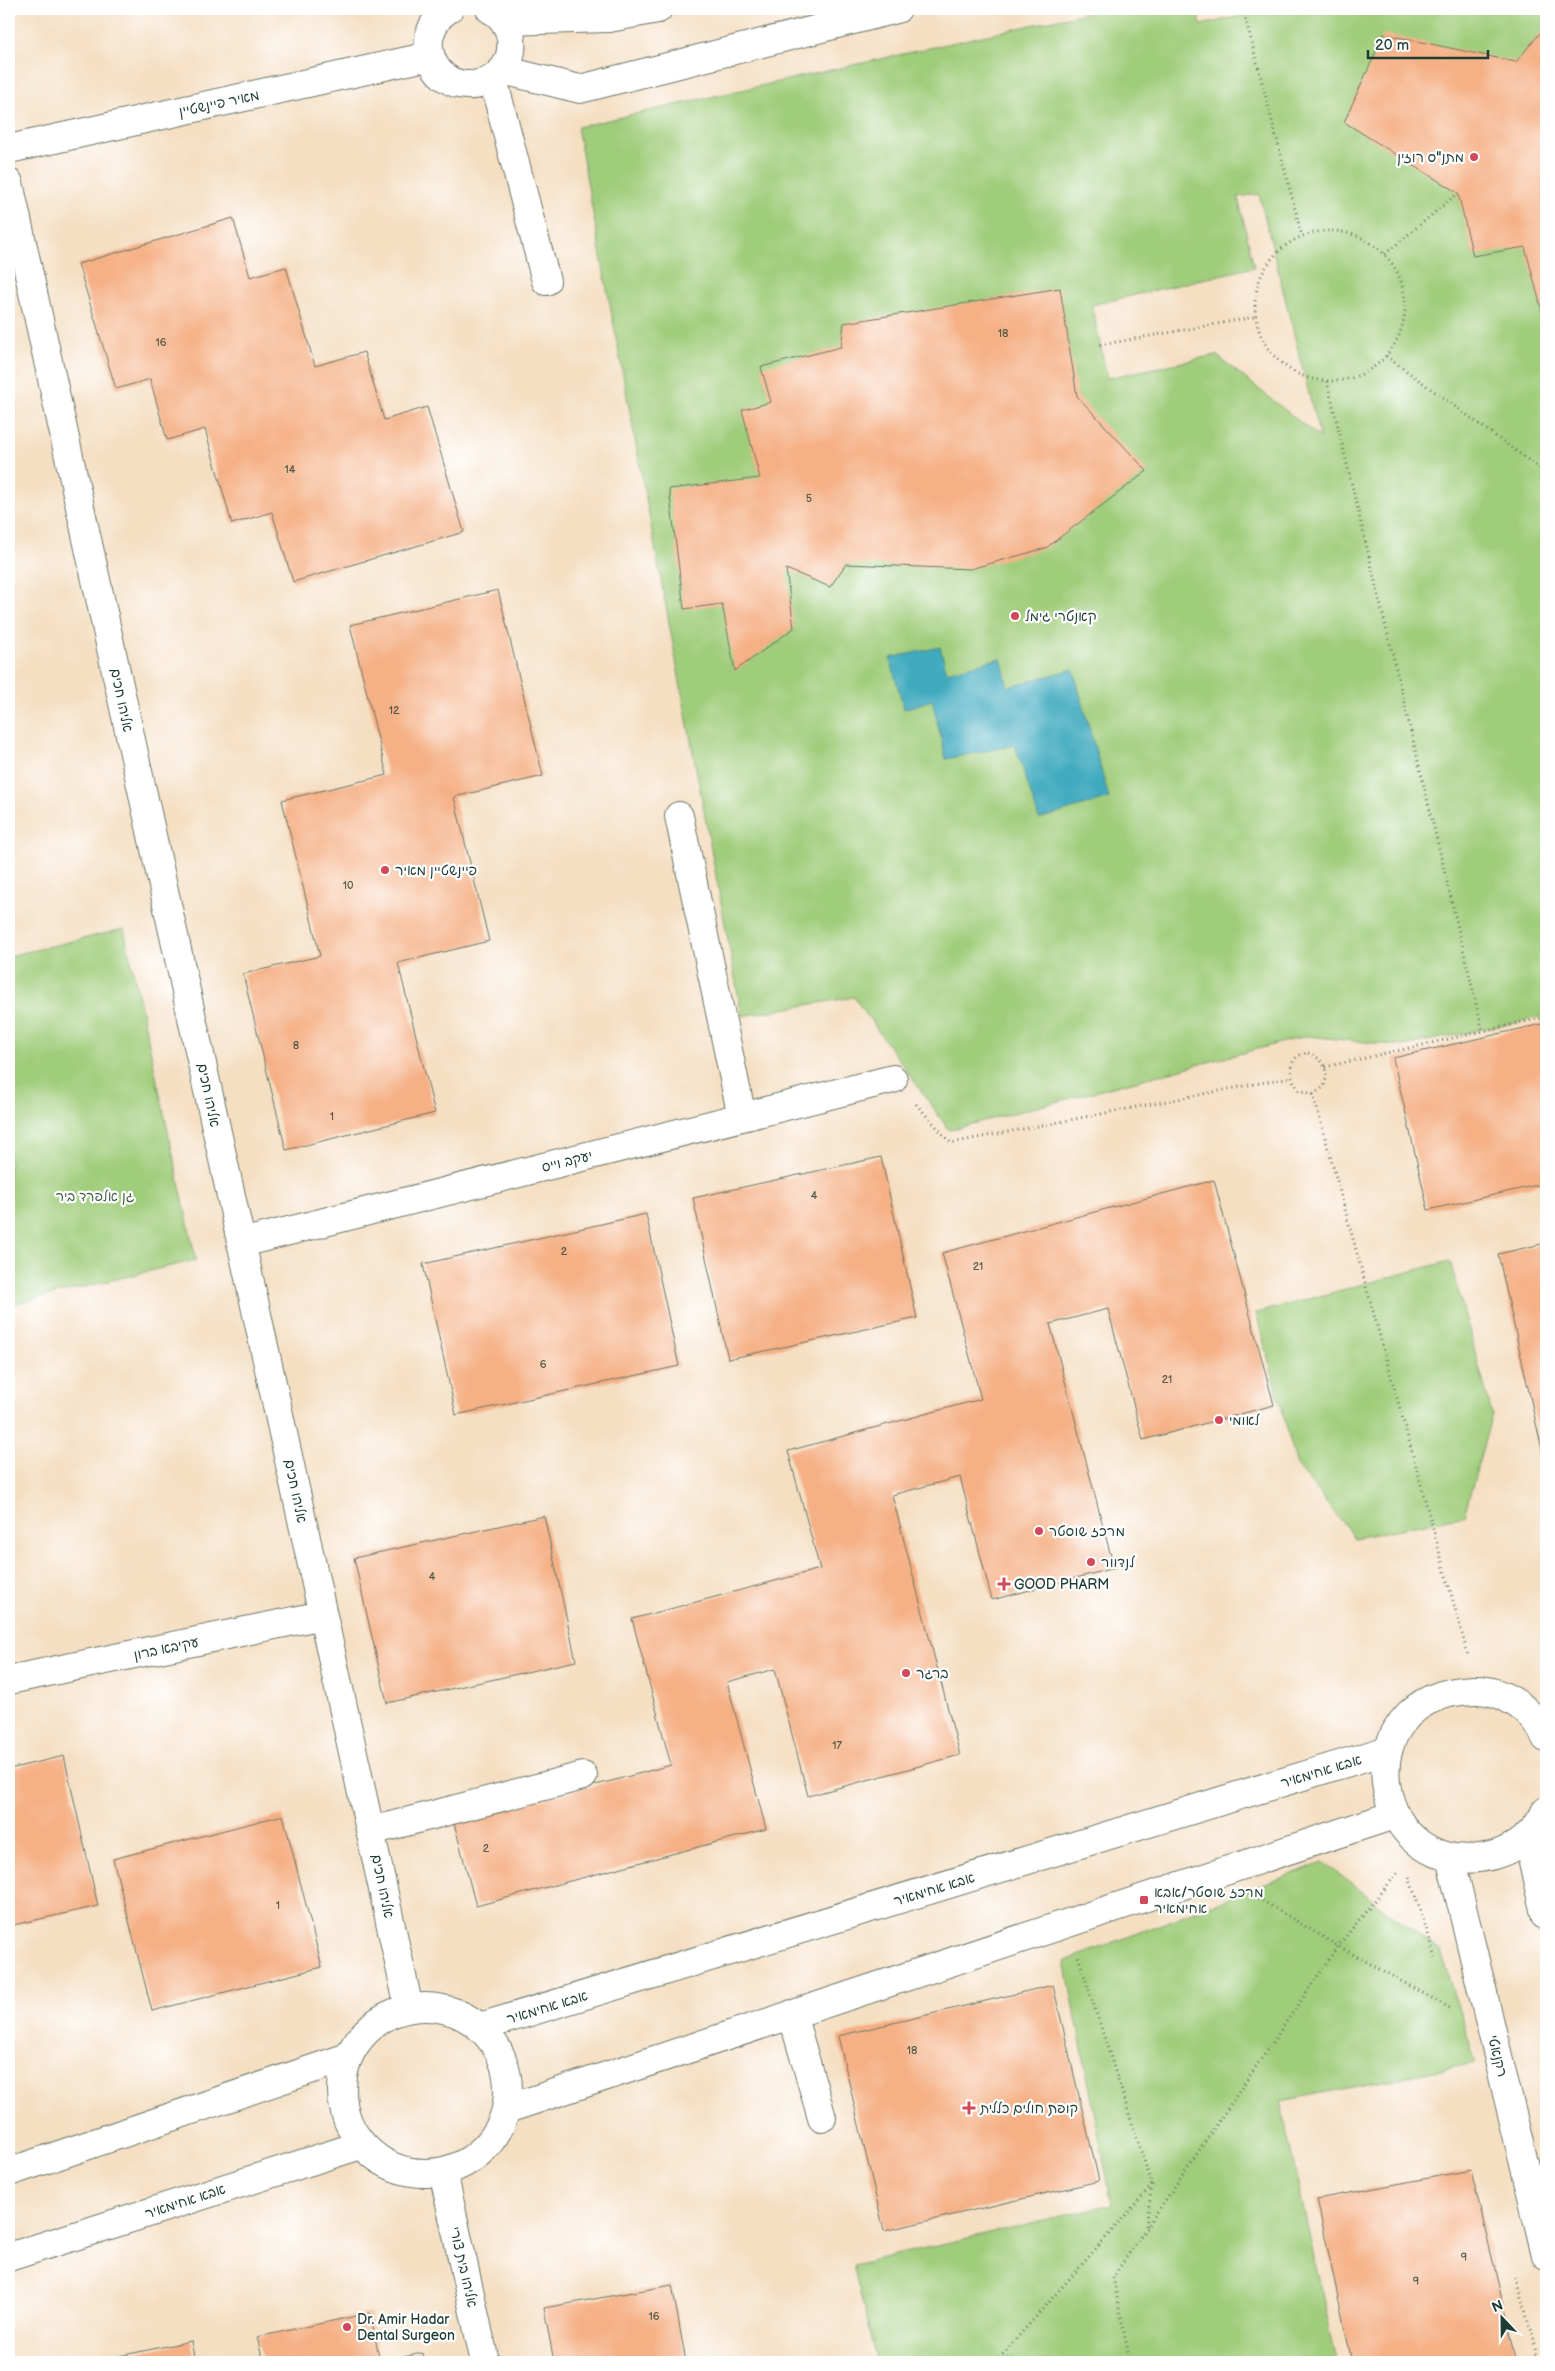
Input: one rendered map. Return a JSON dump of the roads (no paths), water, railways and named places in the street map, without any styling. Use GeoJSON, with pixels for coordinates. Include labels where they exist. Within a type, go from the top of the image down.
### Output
{"type":"FeatureCollection","features":[{"type":"Feature","properties":{"kind":"street"},"geometry":{"type":"LineString","coordinates":[[449,9],[437,19],[432,30],[429,43],[430,56],[436,68],[444,77],[455,83],[468,86],[481,84],[498,74],[509,58],[512,45],[510,32],[497,15]]}},
{"type":"Feature","properties":{"kind":"street"},"geometry":{"type":"LineString","coordinates":[[497,15],[609,18],[658,9]]}},
{"type":"Feature","properties":{"kind":"street"},"geometry":{"type":"LineString","coordinates":[[498,74],[580,89],[897,9]]}},
{"type":"Feature","properties":{"kind":"street","name":"מאיר פיינשטיין"},"geometry":{"type":"LineString","coordinates":[[9,149],[430,56]]}},
{"type":"Feature","properties":{"kind":"street"},"geometry":{"type":"LineString","coordinates":[[498,74],[546,281]]}},
{"type":"Feature","properties":{"kind":"street","name":"אליהו חכים"},"geometry":{"type":"LineString","coordinates":[[9,183],[409,2008]]}},
{"type":"Feature","properties":{"kind":"street"},"geometry":{"type":"LineString","coordinates":[[679,816],[742,1117]]}},
{"type":"Feature","properties":{"kind":"street","name":"יעקב וייס"},"geometry":{"type":"LineString","coordinates":[[241,1243],[893,1079]]}},
{"type":"Feature","properties":{"kind":"street","name":"עקיבא ברון"},"geometry":{"type":"LineString","coordinates":[[9,1680],[324,1616]]}},
{"type":"Feature","properties":{"kind":"street"},"geometry":{"type":"LineString","coordinates":[[1546,1738],[1538,1713],[1496,1694],[1478,1690],[1456,1691],[1427,1701],[1404,1720],[1388,1750],[1384,1772],[1387,1794],[1394,1815],[1412,1838],[1430,1850],[1450,1857],[1477,1859],[1504,1852],[1527,1837],[1543,1818],[1546,1810]]}},
{"type":"Feature","properties":{"kind":"street","name":"אבא אחימאיר"},"geometry":{"type":"LineString","coordinates":[[480,2028],[1388,1750]]}},
{"type":"Feature","properties":{"kind":"street"},"geometry":{"type":"LineString","coordinates":[[371,1831],[583,1776]]}},
{"type":"Feature","properties":{"kind":"street"},"geometry":{"type":"LineString","coordinates":[[507,2109],[1394,1815]]}},
{"type":"Feature","properties":{"kind":"street"},"geometry":{"type":"LineString","coordinates":[[1527,1837],[1546,1918]]}},
{"type":"Feature","properties":{"kind":"street","name":"רקנאטי"},"geometry":{"type":"LineString","coordinates":[[1450,1857],[1546,2255]]}},
{"type":"Feature","properties":{"kind":"street"},"geometry":{"type":"LineString","coordinates":[[433,2007],[455,2012],[469,2018],[480,2028],[495,2044],[505,2064],[509,2086],[507,2109],[498,2131],[484,2150],[464,2164],[443,2172],[420,2174],[398,2169],[378,2160],[362,2145],[349,2125],[342,2103],[342,2080],[348,2057],[363,2034],[384,2017],[409,2008],[433,2007]]}},
{"type":"Feature","properties":{"kind":"street"},"geometry":{"type":"LineString","coordinates":[[792,2014],[822,2118]]}},
{"type":"Feature","properties":{"kind":"street"},"geometry":{"type":"LineString","coordinates":[[9,2172],[348,2057]]}},
{"type":"Feature","properties":{"kind":"street","name":"אבא אחימאיר"},"geometry":{"type":"LineString","coordinates":[[9,2257],[362,2145]]}},
{"type":"Feature","properties":{"kind":"street","name":"אליהו בית צורי"},"geometry":{"type":"LineString","coordinates":[[443,2172],[485,2362]]}},
{"type":"Feature","properties":{"kind":"water"},"geometry":{"type":"Polygon","coordinates":[[[940,647],[947,672],[1001,658],[1008,687],[1073,669],[1109,798],[1039,819],[1015,745],[946,759],[932,700],[904,709],[890,658],[940,647]]]}},
{"type":"Feature","properties":{"kind":"place","name":"מתנ\"ס רוזין"},"geometry":{"type":"Point","coordinates":[1474,157]}},
{"type":"Feature","properties":{"kind":"place","name":"קאנטרי גימל"},"geometry":{"type":"Point","coordinates":[1015,616]}},
{"type":"Feature","properties":{"kind":"place","name":"פיינשטיין מאיר"},"geometry":{"type":"Point","coordinates":[385,870]}},
{"type":"Feature","properties":{"kind":"place","name":"לאומי"},"geometry":{"type":"Point","coordinates":[1219,1420]}},
{"type":"Feature","properties":{"kind":"place","name":"מרכז שוסטר"},"geometry":{"type":"Point","coordinates":[1039,1531]}},
{"type":"Feature","properties":{"kind":"place","name":"לנדוור"},"geometry":{"type":"Point","coordinates":[1091,1562]}},
{"type":"Feature","properties":{"kind":"place","name":"GOOD PHARM"},"geometry":{"type":"Point","coordinates":[1004,1584]}},
{"type":"Feature","properties":{"kind":"place","name":"ברגר"},"geometry":{"type":"Point","coordinates":[906,1673]}},
{"type":"Feature","properties":{"kind":"place","name":"מרכז שוסטר/אבא אחימאיר"},"geometry":{"type":"Point","coordinates":[1144,1900]}},
{"type":"Feature","properties":{"kind":"place","name":"קופת חולים כללית"},"geometry":{"type":"Point","coordinates":[969,2108]}},
{"type":"Feature","properties":{"kind":"place","name":"Dr. Amir Hadar Dental Surgeon"},"geometry":{"type":"Point","coordinates":[347,2327]}},
{"type":"Feature","properties":{"kind":"park label","name":"גן אלפרד ביר"},"geometry":{"type":"Point","coordinates":[95,1196]}}]}
